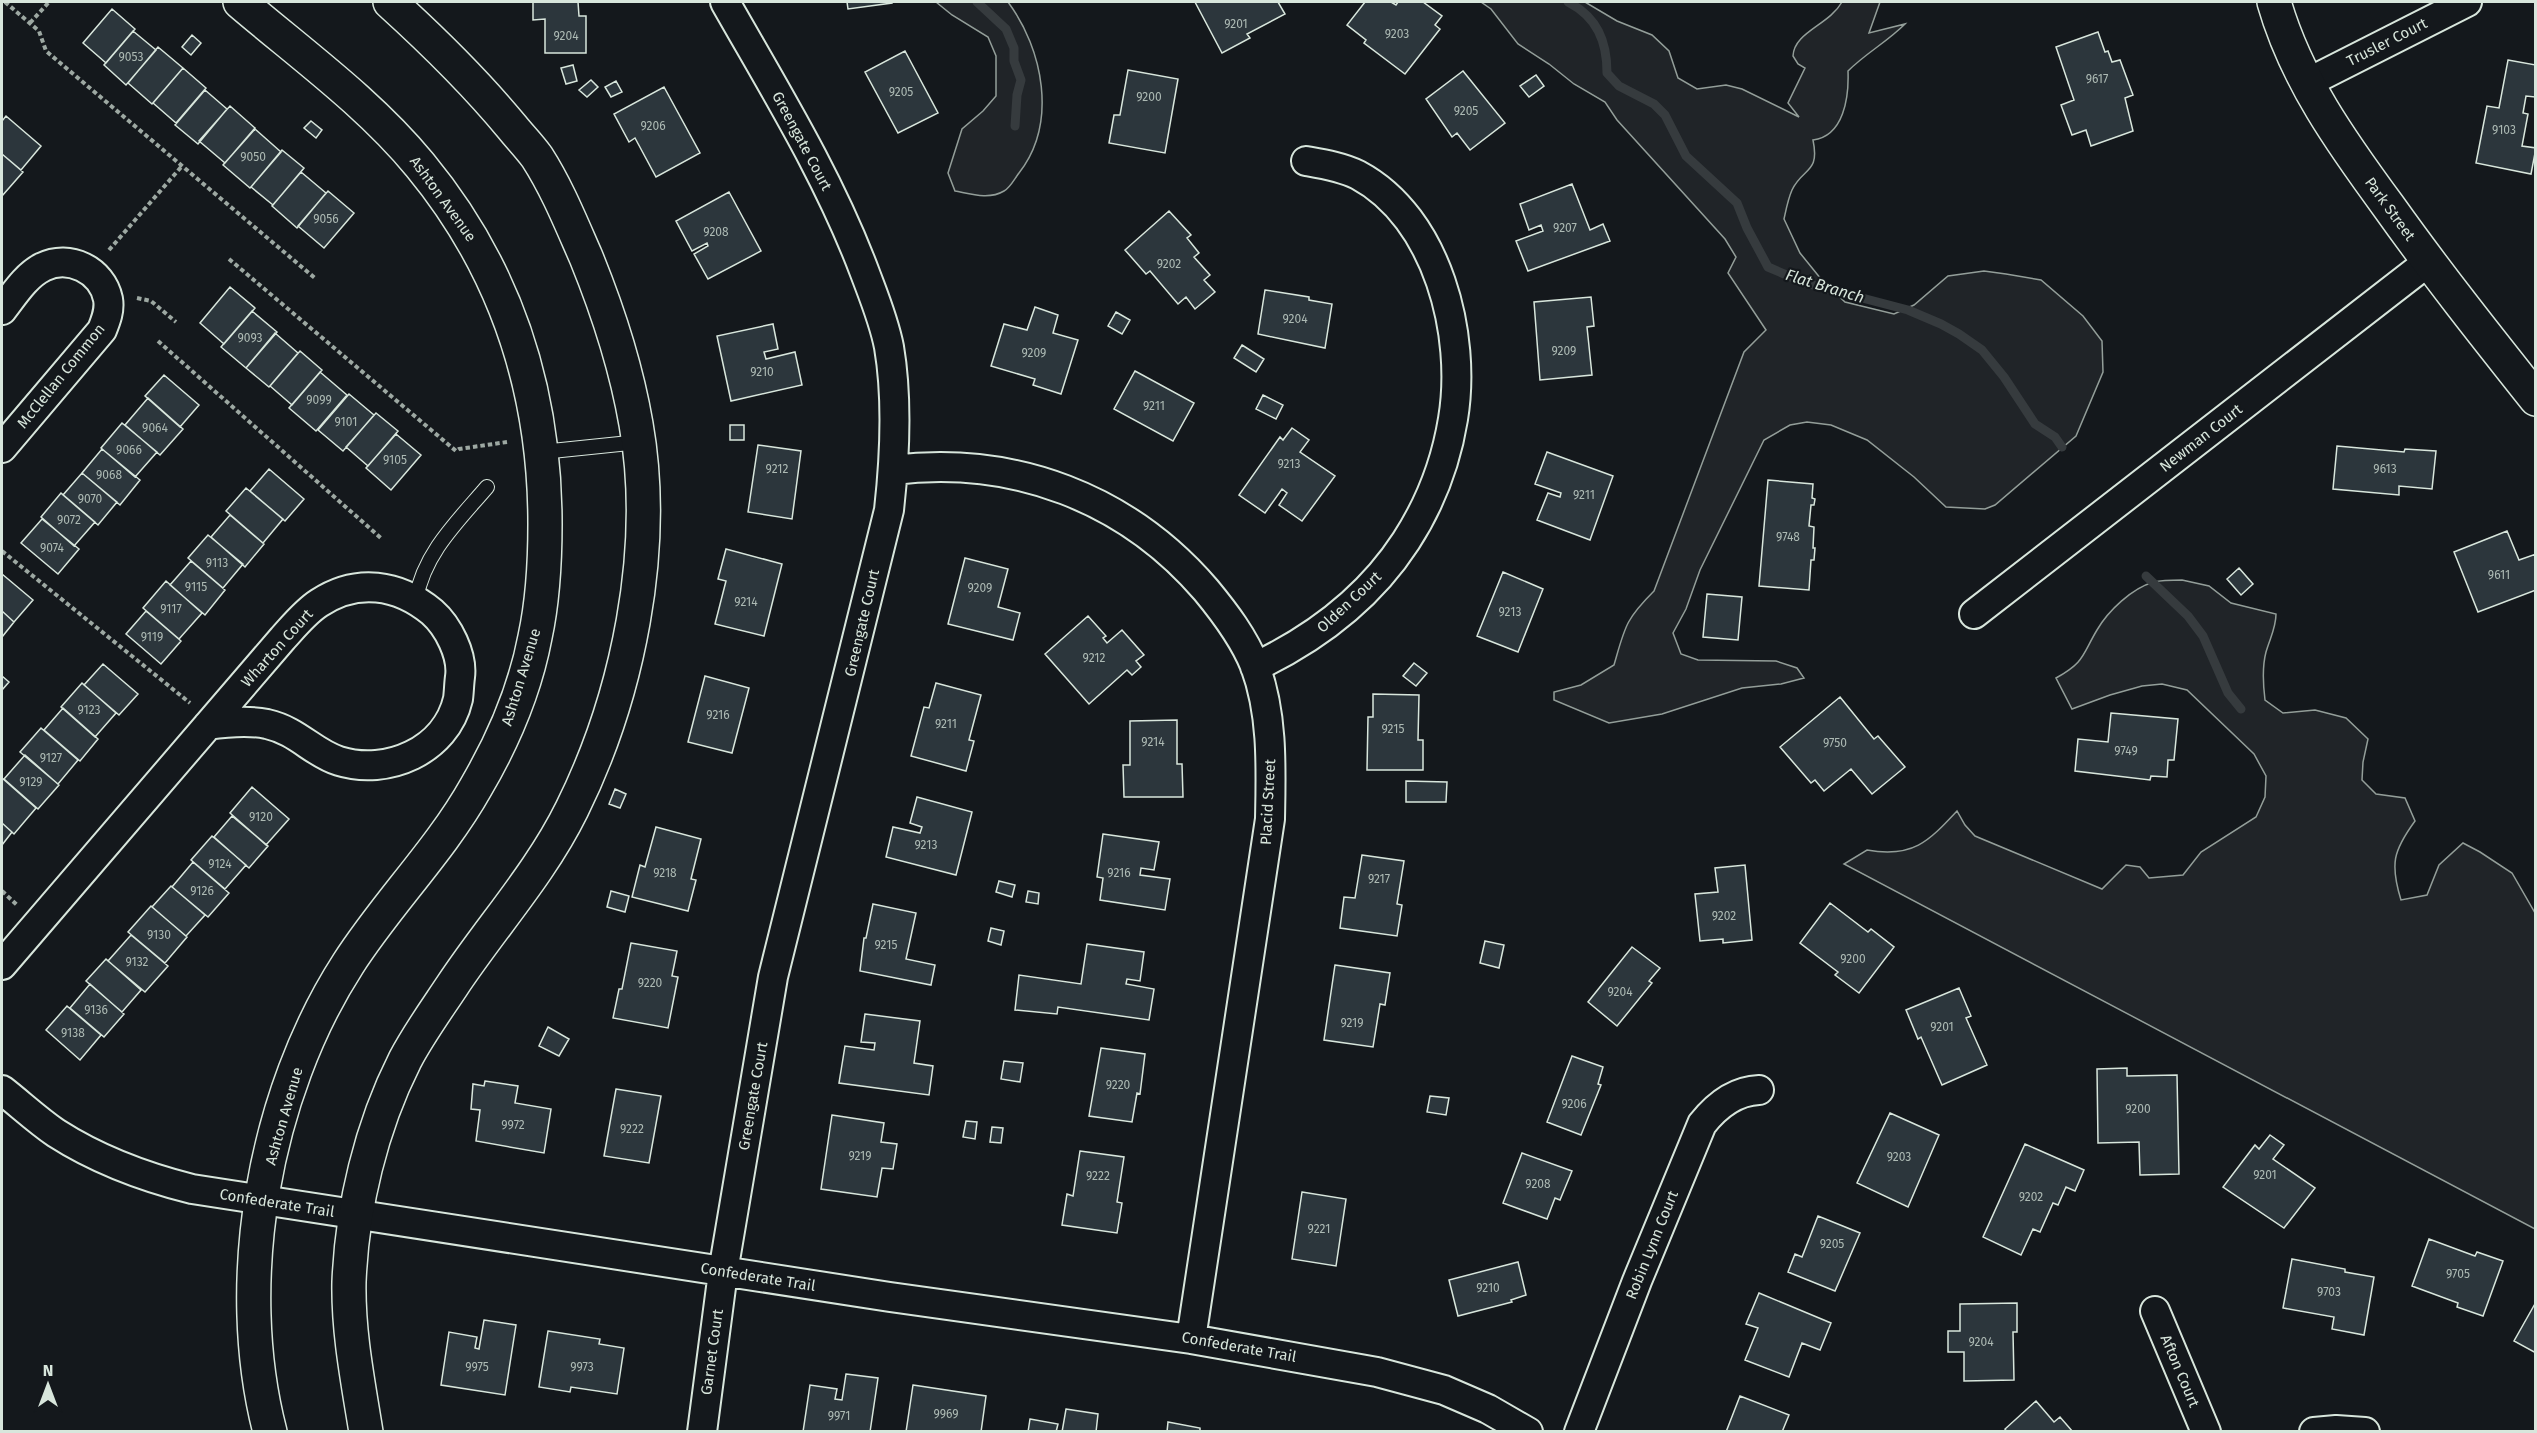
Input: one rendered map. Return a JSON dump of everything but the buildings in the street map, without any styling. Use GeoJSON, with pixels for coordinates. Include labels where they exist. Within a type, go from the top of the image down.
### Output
{"type":"FeatureCollection","features":[{"type":"Feature","properties":{"kind":"street","name":"Ashton Avenue"},"geometry":{"type":"LineString","coordinates":[[240,2],[374,115],[419,163],[451,205],[479,249],[506,308],[526,368],[541,445],[545,482],[545,568],[535,638],[515,707],[474,793],[348,964],[316,1024],[290,1086],[271,1150],[254,1266],[254,1339],[260,1387],[270,1431]]}},
{"type":"Feature","properties":{"kind":"street"},"geometry":{"type":"LineString","coordinates":[[366,1431],[354,1359],[349,1283],[356,1215],[369,1154],[390,1093],[406,1057],[454,983],[525,889],[570,813],[595,761],[619,684],[635,606],[642,552],[639,442],[626,374],[604,301],[567,212],[536,156],[490,100],[448,55],[390,2]]}},
{"type":"Feature","properties":{"kind":"street","name":"Greengate Court"},"geometry":{"type":"LineString","coordinates":[[723,1272],[773,976],[889,510],[895,410],[889,347],[882,318],[852,239],[816,162],[725,2]]}},
{"type":"Feature","properties":{"kind":"street","name":"Park Street"},"geometry":{"type":"LineString","coordinates":[[2274,2],[2307,83],[2335,133],[2428,262],[2535,399]]}},
{"type":"Feature","properties":{"kind":"street","name":"Trusler Court"},"geometry":{"type":"LineString","coordinates":[[2307,83],[2467,2]]}},
{"type":"Feature","properties":{"kind":"street","name":"Olden Court"},"geometry":{"type":"LineString","coordinates":[[1255,667],[1317,634],[1376,581],[1406,542],[1425,507],[1443,463],[1454,418],[1456,371],[1452,325],[1440,280],[1420,237],[1404,213],[1385,194],[1358,175],[1329,165],[1305,161]]}},
{"type":"Feature","properties":{"kind":"street"},"geometry":{"type":"LineString","coordinates":[[2,310],[33,273],[43,266],[68,262],[91,272],[100,281],[108,300]]}},
{"type":"Feature","properties":{"kind":"street","name":"Newman Court"},"geometry":{"type":"LineString","coordinates":[[1974,614],[2428,262]]}},
{"type":"Feature","properties":{"kind":"street","name":"McClellan Common"},"geometry":{"type":"LineString","coordinates":[[2,448],[102,330],[107,318],[108,300]]}},
{"type":"Feature","properties":{"kind":"street","name":"Placid Street"},"geometry":{"type":"LineString","coordinates":[[893,470],[972,468],[1022,476],[1081,495],[1119,514],[1162,546],[1194,576],[1222,609],[1244,643],[1255,667],[1265,708],[1272,763],[1270,819],[1191,1339]]}},
{"type":"Feature","properties":{"kind":"street","name":"Wharton Court"},"geometry":{"type":"LineString","coordinates":[[2,965],[283,638],[318,603],[336,593],[356,588],[387,589],[416,599],[438,617],[454,642],[461,671],[458,700],[445,727],[425,749],[399,762],[369,767],[340,762],[326,756],[301,738],[268,725],[210,723]]}},
{"type":"Feature","properties":{"kind":"street","name":"Confederate Trail"},"geometry":{"type":"LineString","coordinates":[[2,1090],[56,1133],[102,1159],[151,1179],[192,1189],[723,1272],[1191,1339],[1411,1380],[1488,1409],[1528,1431]]}},
{"type":"Feature","properties":{"kind":"street","name":"Robin Lynn Court"},"geometry":{"type":"LineString","coordinates":[[1579,1431],[1637,1281],[1702,1124],[1713,1110],[1730,1097],[1759,1090]]}},
{"type":"Feature","properties":{"kind":"street","name":"Garnet Court"},"geometry":{"type":"LineString","coordinates":[[702,1431],[723,1272]]}},
{"type":"Feature","properties":{"kind":"street","name":"Afton Court"},"geometry":{"type":"LineString","coordinates":[[2155,1311],[2206,1431]]}},
{"type":"Feature","properties":{"kind":"street"},"geometry":{"type":"LineString","coordinates":[[2314,1431],[2365,1431]]}},
{"type":"Feature","properties":{"kind":"lane"},"geometry":{"type":"LineString","coordinates":[[541,445],[639,442]]}},
{"type":"Feature","properties":{"kind":"lane"},"geometry":{"type":"LineString","coordinates":[[416,599],[419,580],[426,563],[487,487]]}},
{"type":"Feature","properties":{"kind":"path"},"geometry":{"type":"LineString","coordinates":[[5,2],[39,31],[46,51],[316,279]]}},
{"type":"Feature","properties":{"kind":"path"},"geometry":{"type":"LineString","coordinates":[[30,23],[49,2]]}},
{"type":"Feature","properties":{"kind":"path"},"geometry":{"type":"LineString","coordinates":[[91,272],[182,166]]}},
{"type":"Feature","properties":{"kind":"path"},"geometry":{"type":"LineString","coordinates":[[229,259],[456,451],[541,445]]}},
{"type":"Feature","properties":{"kind":"path"},"geometry":{"type":"LineString","coordinates":[[108,300],[144,298],[161,307],[176,322]]}},
{"type":"Feature","properties":{"kind":"path"},"geometry":{"type":"LineString","coordinates":[[158,341],[382,539]]}},
{"type":"Feature","properties":{"kind":"path"},"geometry":{"type":"LineString","coordinates":[[2,550],[210,723]]}},
{"type":"Feature","properties":{"kind":"shaded area"},"geometry":{"type":"Polygon","coordinates":[[[936,2],[1008,2],[1030,42],[1041,86],[1042,109],[1039,132],[1031,153],[1019,173],[1008,188],[998,194],[980,196],[955,191],[948,173],[962,129],[996,96],[996,56],[988,37],[952,15],[936,2]]]}},
{"type":"Feature","properties":{"kind":"shaded area"},"geometry":{"type":"Polygon","coordinates":[[[1481,2],[1585,2],[1617,21],[1652,35],[1669,51],[1678,78],[1697,89],[1726,85],[1742,89],[1799,117],[1788,103],[1805,68],[1798,64],[1793,56],[1799,41],[1829,17],[1842,2],[1880,2],[1869,33],[1905,24],[1848,71],[1846,103],[1838,123],[1832,131],[1813,140],[1815,151],[1812,165],[1792,190],[1784,219],[1800,253],[1821,279],[1845,302],[1894,314],[1914,305],[1948,276],[1984,271],[2041,280],[2083,316],[2102,341],[2103,372],[2076,436],[1995,505],[1985,509],[1946,507],[1914,477],[1867,440],[1831,425],[1807,422],[1790,425],[1764,440],[1700,570],[1686,609],[1673,633],[1681,654],[1698,660],[1776,661],[1797,668],[1804,678],[1781,684],[1742,688],[1662,714],[1609,723],[1554,700],[1554,692],[1581,685],[1614,665],[1627,625],[1637,609],[1654,591],[1744,352],[1766,330],[1728,273],[1736,257],[1725,239],[1617,120],[1605,102],[1574,84],[1518,44],[1491,9],[1481,2]]]}},
{"type":"Feature","properties":{"kind":"shaded area"},"geometry":{"type":"Polygon","coordinates":[[[2182,580],[2209,586],[2231,603],[2276,614],[2264,664],[2265,700],[2283,713],[2315,710],[2346,718],[2368,739],[2362,780],[2376,794],[2405,798],[2415,821],[2402,841],[2396,858],[2395,877],[2401,900],[2427,895],[2439,865],[2463,843],[2512,873],[2535,913],[2535,1229],[1844,864],[1867,850],[1896,852],[1918,845],[1928,839],[1957,811],[1975,836],[2102,889],[2126,865],[2140,867],[2149,878],[2183,875],[2201,852],[2256,817],[2265,797],[2266,776],[2254,754],[2187,690],[2162,684],[2142,686],[2072,709],[2056,678],[2078,662],[2102,623],[2129,595],[2154,582],[2182,580]]]}},
{"type":"Feature","properties":{"kind":"waterway"},"geometry":{"type":"LineString","coordinates":[[977,2],[1006,29],[1014,48],[1014,61],[1021,80],[1017,95],[1015,126]]}},
{"type":"Feature","properties":{"kind":"waterway","name":"Flat Branch"},"geometry":{"type":"LineString","coordinates":[[1568,2],[1586,15],[1598,31],[1605,51],[1607,73],[1619,86],[1654,104],[1665,115],[1686,156],[1737,203],[1747,228],[1768,267],[1805,283],[1908,310],[1959,334],[1982,350],[2004,377],[2035,424],[2055,437],[2062,447]]}},
{"type":"Feature","properties":{"kind":"waterway","name":"Flat Branch"},"geometry":{"type":"LineString","coordinates":[[2146,576],[2188,616],[2203,636],[2228,693],[2241,709]]}}]}
